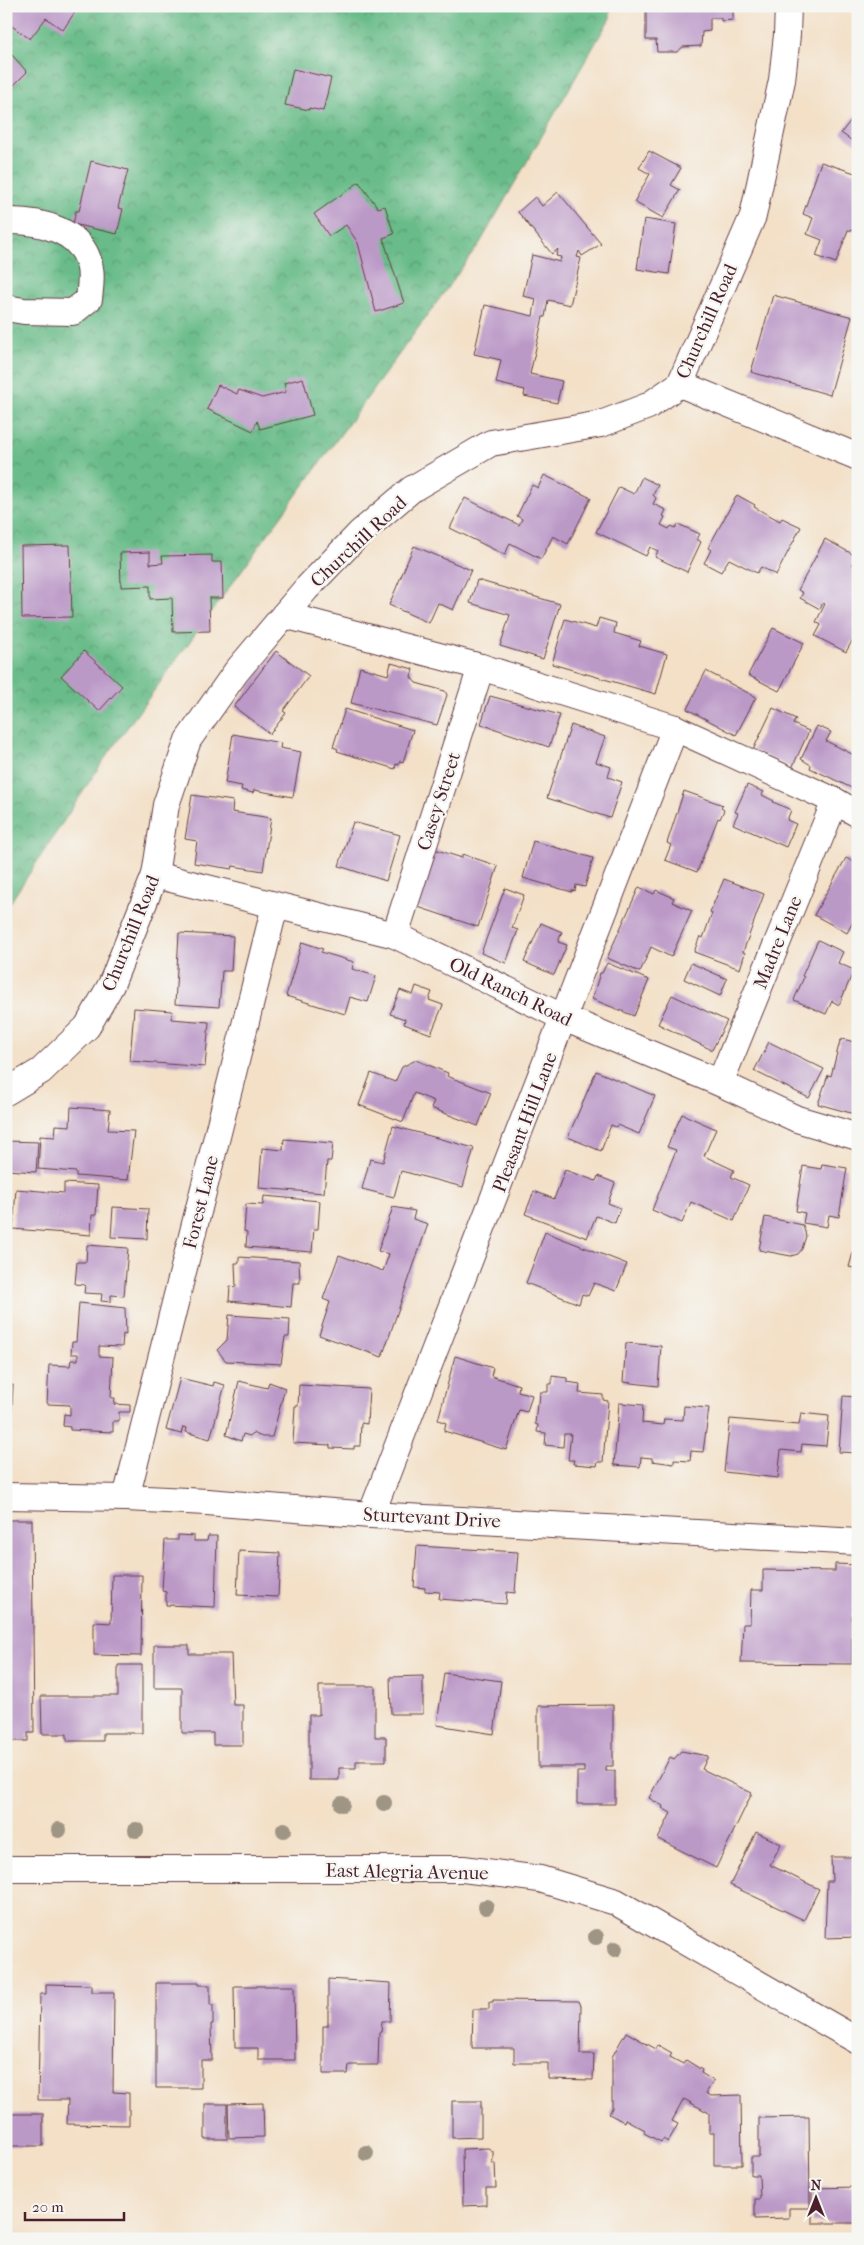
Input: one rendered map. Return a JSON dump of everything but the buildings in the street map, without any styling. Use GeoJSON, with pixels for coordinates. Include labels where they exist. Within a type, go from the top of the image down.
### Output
{"type":"FeatureCollection","features":[{"type":"Feature","properties":{"kind":"street","name":"Churchill Road"},"geometry":{"type":"LineString","coordinates":[[6,1092],[41,1072],[87,1027],[111,986],[155,876],[166,805],[188,740],[236,672],[284,615],[360,533],[412,489],[491,443],[601,424],[648,406],[680,384],[754,216],[782,80],[788,35],[788,6]]}},
{"type":"Feature","properties":{"kind":"street"},"geometry":{"type":"LineString","coordinates":[[6,221],[23,220],[64,231],[82,248],[90,268],[90,299],[73,312],[24,311],[6,308]]}},
{"type":"Feature","properties":{"kind":"street"},"geometry":{"type":"LineString","coordinates":[[680,384],[858,457]]}},
{"type":"Feature","properties":{"kind":"street"},"geometry":{"type":"LineString","coordinates":[[284,615],[482,667],[675,728],[834,801],[858,814]]}},
{"type":"Feature","properties":{"kind":"street","name":"Casey Street"},"geometry":{"type":"LineString","coordinates":[[396,935],[482,667]]}},
{"type":"Feature","properties":{"kind":"street","name":"Pleasant Hill Lane"},"geometry":{"type":"LineString","coordinates":[[371,1515],[675,728]]}},
{"type":"Feature","properties":{"kind":"street","name":"Madre Lane"},"geometry":{"type":"LineString","coordinates":[[720,1083],[834,801]]}},
{"type":"Feature","properties":{"kind":"street","name":"Old Ranch Road"},"geometry":{"type":"LineString","coordinates":[[155,876],[396,935],[564,1018],[720,1083],[797,1119],[858,1137]]}},
{"type":"Feature","properties":{"kind":"street","name":"Forest Lane"},"geometry":{"type":"LineString","coordinates":[[126,1498],[275,906]]}},
{"type":"Feature","properties":{"kind":"street","name":"Sturtevant Drive"},"geometry":{"type":"LineString","coordinates":[[6,1496],[126,1498],[371,1515],[858,1542]]}},
{"type":"Feature","properties":{"kind":"street","name":"East Alegria Avenue"},"geometry":{"type":"LineString","coordinates":[[6,1869],[463,1869],[540,1878],[616,1902],[858,2041]]}},
{"type":"Feature","properties":{"kind":"green space"},"geometry":{"type":"Polygon","coordinates":[[[6,6],[610,6],[610,18],[480,243],[105,758],[6,909],[6,6]]]}}]}
